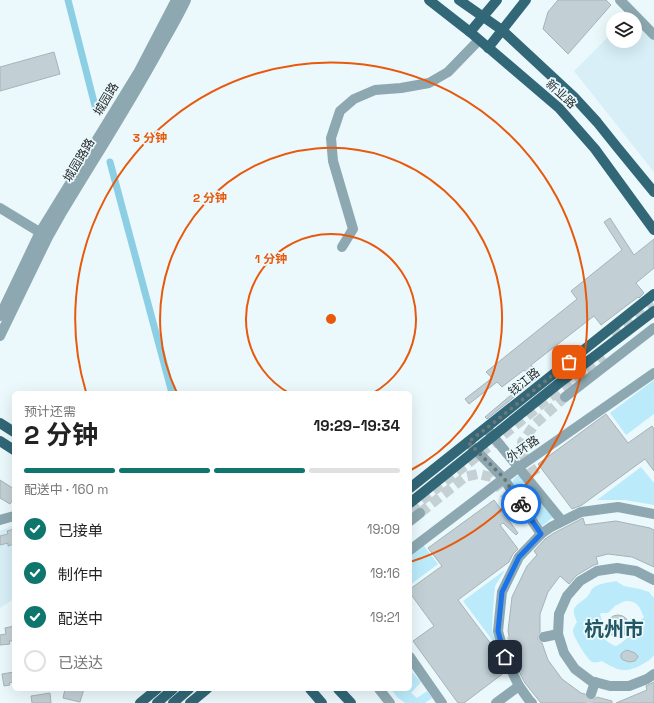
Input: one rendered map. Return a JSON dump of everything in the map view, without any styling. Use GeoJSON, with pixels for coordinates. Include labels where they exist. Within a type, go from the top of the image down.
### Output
{"type":"FeatureCollection","features":[{"type":"Feature","properties":{"kind":"main road","name":"新业路"},"geometry":{"type":"LineString","coordinates":[[429,0],[470,32],[560,108],[595,149],[654,230]]}},
{"type":"Feature","properties":{"kind":"main road","name":"新业路"},"geometry":{"type":"LineString","coordinates":[[459,0],[502,30],[574,97],[597,122],[654,192]]}},
{"type":"Feature","properties":{"kind":"main road"},"geometry":{"type":"LineString","coordinates":[[470,32],[497,0]]}},
{"type":"Feature","properties":{"kind":"main road"},"geometry":{"type":"LineString","coordinates":[[488,48],[526,0]]}},
{"type":"Feature","properties":{"kind":"main road","name":"钱江路"},"geometry":{"type":"LineString","coordinates":[[412,501],[476,450],[490,432],[654,294]]}},
{"type":"Feature","properties":{"kind":"main road","name":"钱江路"},"geometry":{"type":"LineString","coordinates":[[412,486],[468,442],[490,432],[558,384],[654,311]]}},
{"type":"Feature","properties":{"kind":"main road"},"geometry":{"type":"LineString","coordinates":[[0,423],[12,431]]}},
{"type":"Feature","properties":{"kind":"main road"},"geometry":{"type":"LineString","coordinates":[[0,441],[12,449]]}},
{"type":"Feature","properties":{"kind":"main road"},"geometry":{"type":"LineString","coordinates":[[140,703],[155,691]]}},
{"type":"Feature","properties":{"kind":"main road"},"geometry":{"type":"LineString","coordinates":[[157,703],[171,691]]}},
{"type":"Feature","properties":{"kind":"main road"},"geometry":{"type":"LineString","coordinates":[[173,703],[187,691]]}},
{"type":"Feature","properties":{"kind":"main road"},"geometry":{"type":"LineString","coordinates":[[190,703],[205,691]]}},
{"type":"Feature","properties":{"kind":"main road"},"geometry":{"type":"LineString","coordinates":[[312,691],[322,703]]}},
{"type":"Feature","properties":{"kind":"main road"},"geometry":{"type":"LineString","coordinates":[[340,691],[351,703]]}},
{"type":"Feature","properties":{"kind":"street","name":"城园路"},"geometry":{"type":"LineString","coordinates":[[0,316],[44,235],[139,71],[176,0]]}},
{"type":"Feature","properties":{"kind":"street","name":"城园路路"},"geometry":{"type":"LineString","coordinates":[[0,336],[44,235],[61,214],[145,76],[179,16],[186,0]]}},
{"type":"Feature","properties":{"kind":"street"},"geometry":{"type":"LineString","coordinates":[[620,0],[654,34]]}},
{"type":"Feature","properties":{"kind":"street"},"geometry":{"type":"LineString","coordinates":[[342,246],[352,229],[333,161],[331,138],[340,111],[354,99],[375,90],[401,88],[429,83],[448,72],[479,40]]}},
{"type":"Feature","properties":{"kind":"street"},"geometry":{"type":"LineString","coordinates":[[0,208],[44,235]]}},
{"type":"Feature","properties":{"kind":"street"},"geometry":{"type":"LineString","coordinates":[[565,396],[654,328]]}},
{"type":"Feature","properties":{"kind":"street","name":"外环路"},"geometry":{"type":"LineString","coordinates":[[412,548],[519,467],[654,374]]}},
{"type":"Feature","properties":{"kind":"street"},"geometry":{"type":"LineString","coordinates":[[490,432],[562,521]]}},
{"type":"Feature","properties":{"kind":"street"},"geometry":{"type":"LineString","coordinates":[[468,442],[504,478],[541,534]]}},
{"type":"Feature","properties":{"kind":"street"},"geometry":{"type":"LineString","coordinates":[[529,702],[519,686],[505,657],[505,642],[498,631],[502,592],[519,557],[541,534],[551,526],[581,512],[618,507],[654,514]]}},
{"type":"Feature","properties":{"kind":"street"},"geometry":{"type":"LineString","coordinates":[[412,519],[420,513]]}},
{"type":"Feature","properties":{"kind":"street"},"geometry":{"type":"LineString","coordinates":[[0,520],[12,517]]}},
{"type":"Feature","properties":{"kind":"street"},"geometry":{"type":"LineString","coordinates":[[652,575],[617,568],[597,571],[580,581],[567,596],[559,614],[558,634],[564,653],[575,669],[591,681],[610,686],[629,686],[647,679],[654,674]]}},
{"type":"Feature","properties":{"kind":"street"},"geometry":{"type":"LineString","coordinates":[[544,638],[558,634]]}},
{"type":"Feature","properties":{"kind":"street"},"geometry":{"type":"LineString","coordinates":[[412,661],[442,703]]}},
{"type":"Feature","properties":{"kind":"street"},"geometry":{"type":"LineString","coordinates":[[591,694],[595,682]]}},
{"type":"Feature","properties":{"kind":"street"},"geometry":{"type":"LineString","coordinates":[[496,703],[519,686]]}},
{"type":"Feature","properties":{"kind":"street"},"geometry":{"type":"LineString","coordinates":[[380,691],[390,703]]}},
{"type":"Feature","properties":{"kind":"street"},"geometry":{"type":"LineString","coordinates":[[389,691],[397,703]]}},
{"type":"Feature","properties":{"kind":"shaded area"},"geometry":{"type":"Polygon","coordinates":[[[642,22],[654,34],[654,172],[574,71],[606,39],[606,48],[642,48],[642,22]]]}},
{"type":"Feature","properties":{"kind":"shaded area"},"geometry":{"type":"Polygon","coordinates":[[[654,380],[654,414],[626,435],[610,413],[654,380]]]}},
{"type":"Feature","properties":{"kind":"shaded area"},"geometry":{"type":"Polygon","coordinates":[[[641,467],[654,483],[654,505],[625,500],[597,500],[641,467]]]}},
{"type":"Feature","properties":{"kind":"shaded area"},"geometry":{"type":"Polygon","coordinates":[[[517,476],[523,476],[553,517],[541,527],[512,485],[513,480],[517,476]]]}},
{"type":"Feature","properties":{"kind":"shaded area"},"geometry":{"type":"Polygon","coordinates":[[[12,526],[12,600],[0,608],[0,531],[12,526]]]}},
{"type":"Feature","properties":{"kind":"shaded area"},"geometry":{"type":"Polygon","coordinates":[[[421,542],[438,564],[412,584],[412,549],[421,542]]]}},
{"type":"Feature","properties":{"kind":"shaded area"},"geometry":{"type":"Polygon","coordinates":[[[505,570],[495,586],[492,629],[496,645],[463,601],[505,570]]]}},
{"type":"Feature","properties":{"kind":"shaded area"},"geometry":{"type":"Polygon","coordinates":[[[616,581],[624,586],[649,592],[654,598],[654,655],[647,662],[636,668],[626,670],[617,669],[602,661],[592,662],[581,648],[573,631],[577,622],[574,613],[576,606],[587,597],[594,587],[600,584],[616,581]],[[625,601],[615,606],[608,613],[601,613],[600,615],[601,624],[598,630],[605,640],[616,646],[636,631],[637,624],[644,617],[638,605],[633,602],[625,601]]]}},
{"type":"Feature","properties":{"kind":"shaded area"},"geometry":{"type":"Polygon","coordinates":[[[412,672],[421,682],[411,693],[417,698],[427,691],[432,698],[425,703],[405,703],[397,697],[392,691],[412,691],[412,672]]]}},
{"type":"Feature","properties":{"kind":"building"},"geometry":{"type":"Polygon","coordinates":[[[558,0],[606,0],[611,5],[568,54],[543,29],[548,12],[558,0]]]}},
{"type":"Feature","properties":{"kind":"building"},"geometry":{"type":"Polygon","coordinates":[[[54,52],[60,74],[0,91],[0,67],[54,52]]]}},
{"type":"Feature","properties":{"kind":"building"},"geometry":{"type":"Polygon","coordinates":[[[610,218],[634,255],[654,239],[654,268],[636,283],[644,293],[601,325],[594,316],[531,365],[540,376],[487,419],[485,417],[531,378],[524,370],[502,387],[497,382],[469,404],[465,399],[492,378],[486,372],[577,299],[571,291],[622,250],[604,222],[610,218]]]}},
{"type":"Feature","properties":{"kind":"building"},"geometry":{"type":"Polygon","coordinates":[[[606,414],[628,443],[652,426],[654,429],[654,471],[645,459],[582,505],[572,509],[538,464],[606,414]]]}},
{"type":"Feature","properties":{"kind":"building"},"geometry":{"type":"Polygon","coordinates":[[[0,480],[12,488],[12,501],[10,504],[0,498],[0,480]]]}},
{"type":"Feature","properties":{"kind":"building"},"geometry":{"type":"Polygon","coordinates":[[[494,500],[518,533],[516,535],[503,523],[500,525],[518,549],[513,554],[509,562],[458,600],[497,652],[505,672],[464,703],[458,703],[413,641],[434,626],[412,596],[412,588],[442,566],[428,548],[494,500]]]}},
{"type":"Feature","properties":{"kind":"building"},"geometry":{"type":"Polygon","coordinates":[[[583,518],[585,525],[616,521],[654,530],[654,567],[632,557],[608,554],[596,557],[598,564],[577,575],[569,584],[560,576],[548,592],[540,614],[540,632],[538,635],[539,642],[542,643],[548,660],[562,679],[581,693],[585,694],[586,698],[589,700],[593,700],[597,697],[612,701],[612,703],[541,703],[525,683],[514,662],[508,631],[512,597],[527,566],[537,555],[534,551],[545,539],[583,518]]]}},
{"type":"Feature","properties":{"kind":"building"},"geometry":{"type":"Polygon","coordinates":[[[12,530],[12,545],[8,546],[8,543],[0,545],[0,536],[8,534],[7,531],[12,530]]]}},
{"type":"Feature","properties":{"kind":"building"},"geometry":{"type":"Polygon","coordinates":[[[618,615],[626,618],[629,626],[626,634],[618,637],[610,634],[607,626],[610,618],[618,615]]]}},
{"type":"Feature","properties":{"kind":"building"},"geometry":{"type":"Polygon","coordinates":[[[12,626],[12,641],[9,641],[10,644],[0,645],[0,635],[6,634],[5,628],[12,626]]]}},
{"type":"Feature","properties":{"kind":"building"},"geometry":{"type":"Polygon","coordinates":[[[627,650],[637,655],[638,657],[635,661],[629,662],[621,658],[621,654],[627,650]]]}},
{"type":"Feature","properties":{"kind":"building"},"geometry":{"type":"Polygon","coordinates":[[[12,672],[12,682],[9,683],[10,685],[4,686],[2,674],[12,672]]]}},
{"type":"Feature","properties":{"kind":"building"},"geometry":{"type":"Polygon","coordinates":[[[654,682],[654,703],[616,703],[647,690],[646,686],[654,682]]]}},
{"type":"Feature","properties":{"kind":"building"},"geometry":{"type":"Polygon","coordinates":[[[65,691],[83,691],[80,702],[63,698],[65,691]]]}},
{"type":"Feature","properties":{"kind":"building"},"geometry":{"type":"Polygon","coordinates":[[[50,693],[51,703],[32,703],[31,696],[50,693]]]}},
{"type":"Feature","properties":{"kind":"waterway"},"geometry":{"type":"LineString","coordinates":[[68,0],[95,106]]}},
{"type":"Feature","properties":{"kind":"waterway"},"geometry":{"type":"LineString","coordinates":[[110,162],[171,391]]}},
{"type":"Feature","properties":{"kind":"tunnel"},"geometry":{"type":"LineString","coordinates":[[613,336],[654,304]]}},
{"type":"Feature","properties":{"kind":"tunnel"},"geometry":{"type":"LineString","coordinates":[[412,508],[603,355]]}},
{"type":"Feature","properties":{"kind":"tunnel"},"geometry":{"type":"LineString","coordinates":[[536,475],[524,457],[522,442],[535,424],[565,397]]}},
{"type":"Feature","properties":{"kind":"tunnel"},"geometry":{"type":"LineString","coordinates":[[420,513],[465,477],[478,474],[491,477],[507,497]]}},
{"type":"Feature","properties":{"kind":"tunnel"},"geometry":{"type":"LineString","coordinates":[[508,642],[544,637]]}},
{"type":"Feature","properties":{"kind":"tunnel"},"geometry":{"type":"LineString","coordinates":[[587,703],[591,694]]}},
{"type":"Feature","properties":{"kind":"way so far"},"geometry":{"type":"LineString","coordinates":[[521,504],[504,478],[468,442],[569,362]]}},
{"type":"Feature","properties":{"kind":"district","name":"杭州市"},"geometry":{"type":"Point","coordinates":[614,629]}},
{"type":"Feature","properties":{"kind":"route"},"geometry":{"type":"LineString","coordinates":[[505,657],[498,631],[502,592],[519,557],[541,534],[521,504]]}}]}
